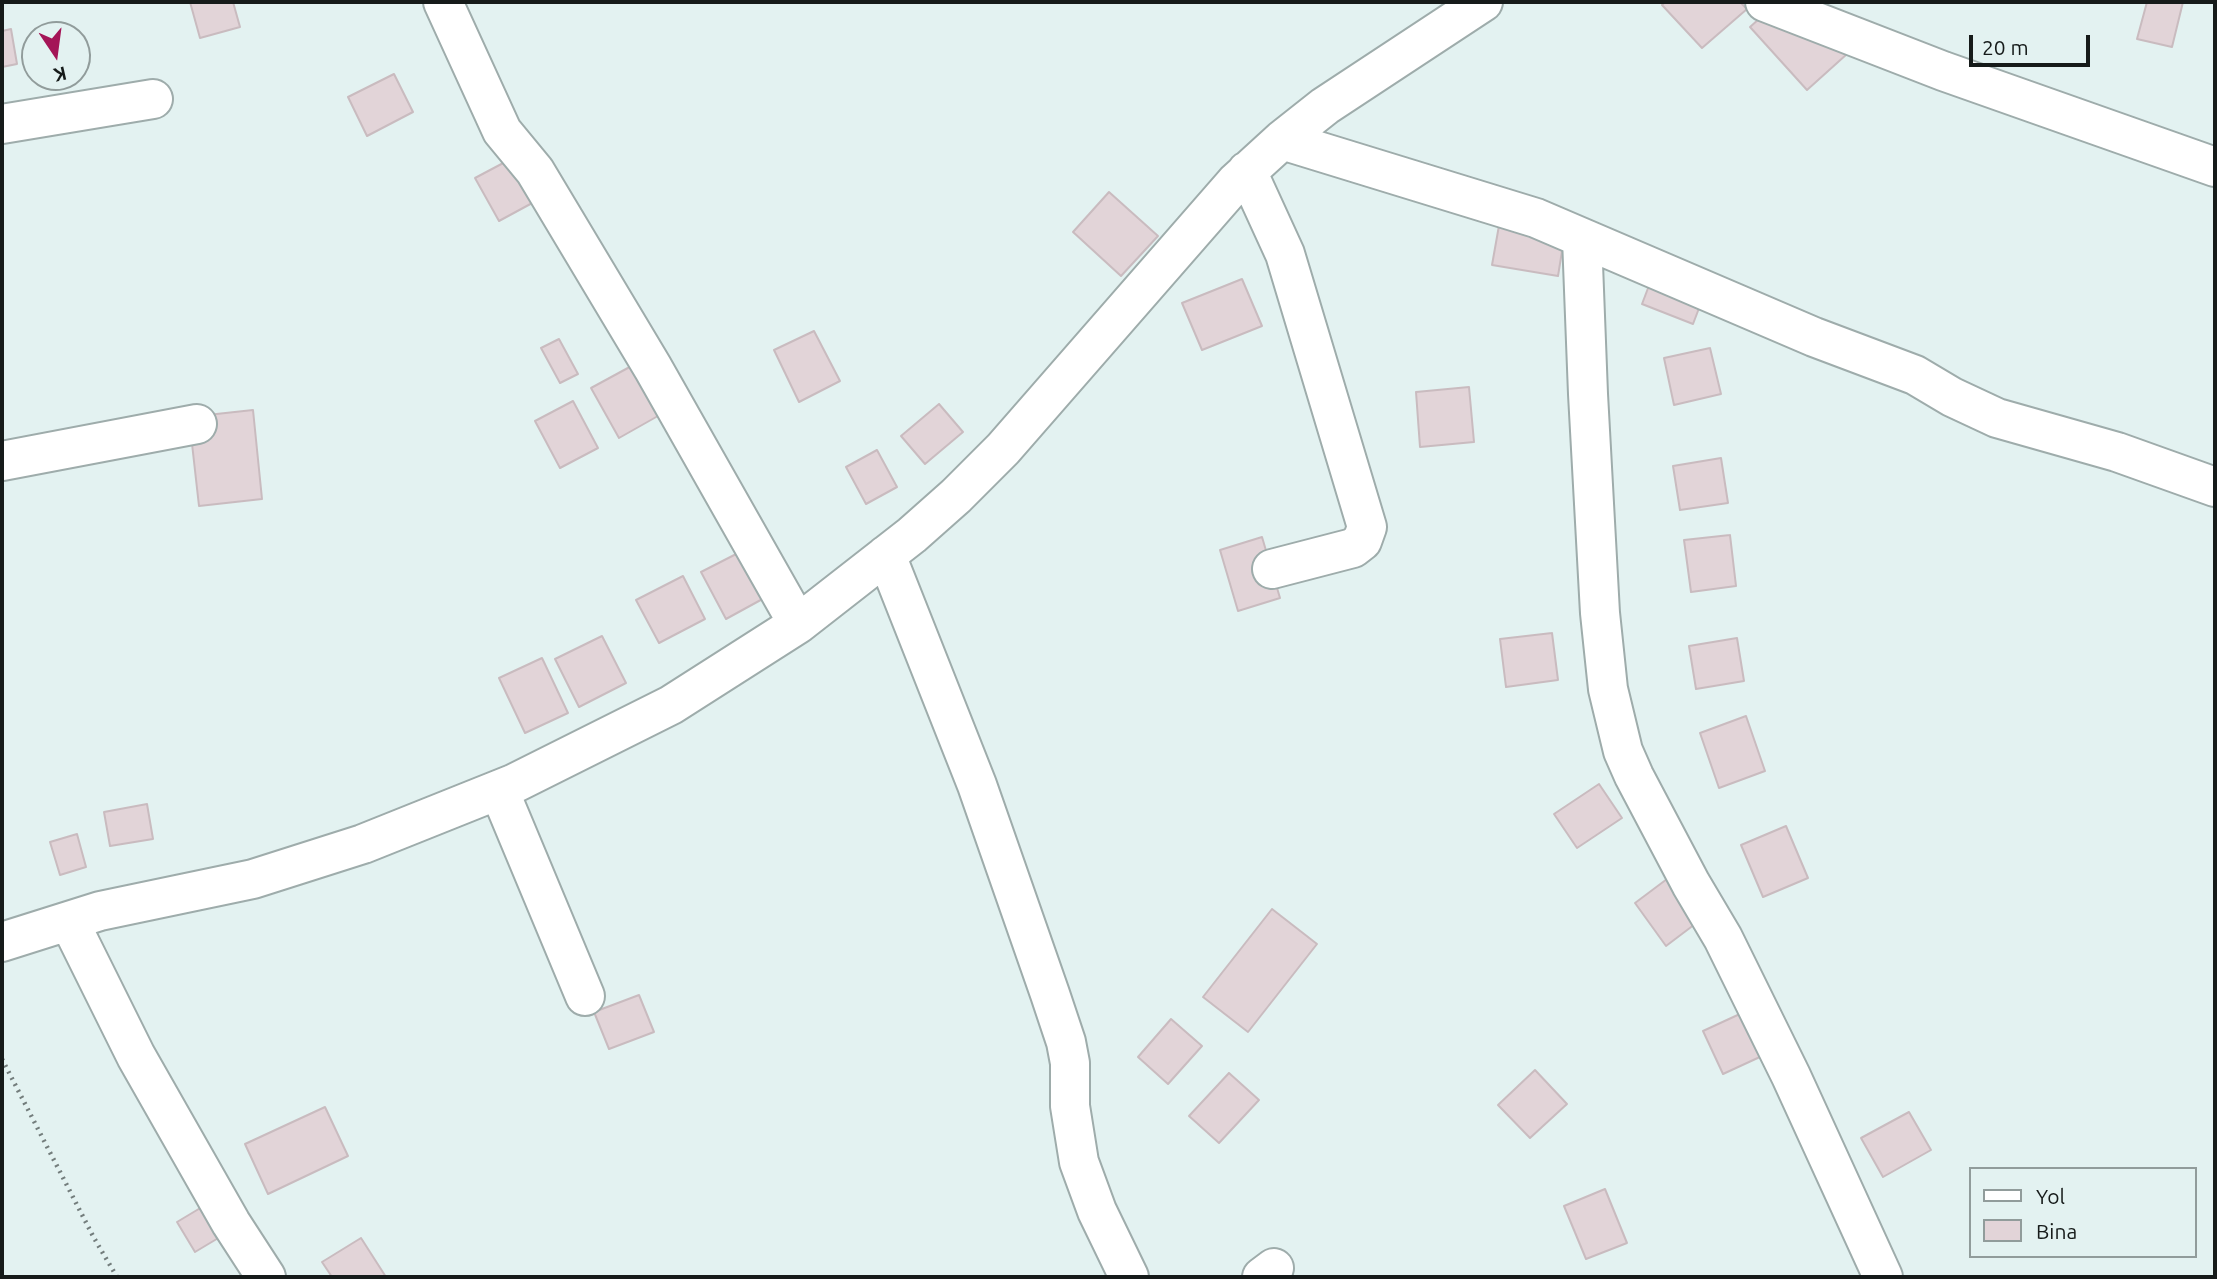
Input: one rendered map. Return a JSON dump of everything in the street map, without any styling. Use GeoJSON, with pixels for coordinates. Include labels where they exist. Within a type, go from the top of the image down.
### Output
{"type":"FeatureCollection","features":[{"type":"Feature","properties":{"kind":"street"},"geometry":{"type":"LineString","coordinates":[[443,2],[502,131],[535,171],[653,368],[798,624]]}},
{"type":"Feature","properties":{"kind":"street"},"geometry":{"type":"LineString","coordinates":[[2,942],[100,911],[253,879],[363,844],[499,790],[671,705],[798,624],[956,496],[1003,449],[1204,217],[1247,172],[1325,106],[1483,2]]}},
{"type":"Feature","properties":{"kind":"street"},"geometry":{"type":"LineString","coordinates":[[1765,2],[1943,71],[2215,167]]}},
{"type":"Feature","properties":{"kind":"street"},"geometry":{"type":"LineString","coordinates":[[2,124],[153,99]]}},
{"type":"Feature","properties":{"kind":"street"},"geometry":{"type":"LineString","coordinates":[[1282,140],[1536,218],[1814,337],[1915,375],[1952,397],[1997,418],[2117,452],[2215,487]]}},
{"type":"Feature","properties":{"kind":"street"},"geometry":{"type":"LineString","coordinates":[[1247,172],[1285,254],[1367,527],[1362,541],[1353,548],[1272,569]]}},
{"type":"Feature","properties":{"kind":"street"},"geometry":{"type":"LineString","coordinates":[[1582,238],[1600,613],[1608,689],[1620,742],[1634,776],[1723,938],[1791,1076],[1884,1277]]}},
{"type":"Feature","properties":{"kind":"street"},"geometry":{"type":"LineString","coordinates":[[2,461],[197,424]]}},
{"type":"Feature","properties":{"kind":"street"},"geometry":{"type":"LineString","coordinates":[[886,555],[977,785],[1050,994],[1070,1063],[1070,1106],[1079,1162],[1097,1211],[1129,1277]]}},
{"type":"Feature","properties":{"kind":"street"},"geometry":{"type":"LineString","coordinates":[[499,790],[585,996]]}},
{"type":"Feature","properties":{"kind":"street"},"geometry":{"type":"LineString","coordinates":[[69,921],[136,1056],[184,1143],[230,1223],[266,1277]]}},
{"type":"Feature","properties":{"kind":"path"},"geometry":{"type":"LineString","coordinates":[[2,1059],[94,1238],[117,1277]]}},
{"type":"Feature","properties":{"kind":"building"},"geometry":{"type":"Polygon","coordinates":[[[190,2],[233,2],[240,27],[200,38],[190,2]]]}},
{"type":"Feature","properties":{"kind":"building"},"geometry":{"type":"Polygon","coordinates":[[[1665,2],[1740,2],[1747,9],[1702,48],[1662,5],[1665,2]]]}},
{"type":"Feature","properties":{"kind":"building"},"geometry":{"type":"Polygon","coordinates":[[[1778,2],[1847,54],[1807,90],[1750,27],[1778,2]]]}},
{"type":"Feature","properties":{"kind":"building"},"geometry":{"type":"Polygon","coordinates":[[[2147,2],[2183,2],[2172,47],[2137,39],[2147,2]]]}},
{"type":"Feature","properties":{"kind":"building"},"geometry":{"type":"Polygon","coordinates":[[[11,29],[17,64],[2,67],[2,31],[11,29]]]}},
{"type":"Feature","properties":{"kind":"building"},"geometry":{"type":"Polygon","coordinates":[[[394,74],[413,112],[367,136],[348,97],[394,74]]]}},
{"type":"Feature","properties":{"kind":"building"},"geometry":{"type":"Polygon","coordinates":[[[524,152],[547,195],[499,221],[475,178],[524,152]]]}},
{"type":"Feature","properties":{"kind":"building"},"geometry":{"type":"Polygon","coordinates":[[[1109,192],[1158,236],[1121,276],[1073,232],[1109,192]]]}},
{"type":"Feature","properties":{"kind":"building"},"geometry":{"type":"Polygon","coordinates":[[[1503,203],[1568,214],[1558,276],[1492,265],[1503,203]]]}},
{"type":"Feature","properties":{"kind":"building"},"geometry":{"type":"Polygon","coordinates":[[[1661,254],[1712,274],[1693,324],[1642,304],[1661,254]]]}},
{"type":"Feature","properties":{"kind":"building"},"geometry":{"type":"Polygon","coordinates":[[[1242,279],[1262,326],[1202,350],[1182,303],[1242,279]]]}},
{"type":"Feature","properties":{"kind":"building"},"geometry":{"type":"Polygon","coordinates":[[[814,331],[840,381],[799,402],[774,350],[814,331]]]}},
{"type":"Feature","properties":{"kind":"building"},"geometry":{"type":"Polygon","coordinates":[[[559,339],[578,374],[560,383],[541,348],[559,339]]]}},
{"type":"Feature","properties":{"kind":"building"},"geometry":{"type":"Polygon","coordinates":[[[1710,348],[1721,394],[1674,405],[1664,358],[1710,348]]]}},
{"type":"Feature","properties":{"kind":"building"},"geometry":{"type":"Polygon","coordinates":[[[637,363],[665,412],[619,438],[591,388],[637,363]]]}},
{"type":"Feature","properties":{"kind":"building"},"geometry":{"type":"Polygon","coordinates":[[[1469,387],[1474,442],[1420,447],[1416,392],[1469,387]]]}},
{"type":"Feature","properties":{"kind":"building"},"geometry":{"type":"Polygon","coordinates":[[[573,401],[598,448],[560,468],[535,421],[573,401]]]}},
{"type":"Feature","properties":{"kind":"building"},"geometry":{"type":"Polygon","coordinates":[[[939,404],[963,432],[925,464],[901,436],[939,404]]]}},
{"type":"Feature","properties":{"kind":"building"},"geometry":{"type":"Polygon","coordinates":[[[253,410],[262,499],[199,506],[189,417],[253,410]]]}},
{"type":"Feature","properties":{"kind":"building"},"geometry":{"type":"Polygon","coordinates":[[[877,450],[897,487],[866,504],[846,467],[877,450]]]}},
{"type":"Feature","properties":{"kind":"building"},"geometry":{"type":"Polygon","coordinates":[[[1721,458],[1728,503],[1680,510],[1673,466],[1721,458]]]}},
{"type":"Feature","properties":{"kind":"building"},"geometry":{"type":"Polygon","coordinates":[[[1730,535],[1736,586],[1691,592],[1684,540],[1730,535]]]}},
{"type":"Feature","properties":{"kind":"building"},"geometry":{"type":"Polygon","coordinates":[[[1262,537],[1280,598],[1238,611],[1220,550],[1262,537]]]}},
{"type":"Feature","properties":{"kind":"building"},"geometry":{"type":"Polygon","coordinates":[[[744,550],[768,596],[726,619],[701,572],[744,550]]]}},
{"type":"Feature","properties":{"kind":"building"},"geometry":{"type":"Polygon","coordinates":[[[683,576],[705,619],[659,643],[636,600],[683,576]]]}},
{"type":"Feature","properties":{"kind":"building"},"geometry":{"type":"Polygon","coordinates":[[[1552,633],[1558,680],[1506,687],[1500,639],[1552,633]]]}},
{"type":"Feature","properties":{"kind":"building"},"geometry":{"type":"Polygon","coordinates":[[[602,636],[626,683],[579,707],[555,659],[602,636]]]}},
{"type":"Feature","properties":{"kind":"building"},"geometry":{"type":"Polygon","coordinates":[[[1737,638],[1744,681],[1696,689],[1689,646],[1737,638]]]}},
{"type":"Feature","properties":{"kind":"building"},"geometry":{"type":"Polygon","coordinates":[[[542,658],[568,713],[525,733],[499,678],[542,658]]]}},
{"type":"Feature","properties":{"kind":"building"},"geometry":{"type":"Polygon","coordinates":[[[1746,716],[1765,771],[1719,788],[1700,733],[1746,716]]]}},
{"type":"Feature","properties":{"kind":"building"},"geometry":{"type":"Polygon","coordinates":[[[1599,784],[1622,818],[1577,848],[1554,814],[1599,784]]]}},
{"type":"Feature","properties":{"kind":"building"},"geometry":{"type":"Polygon","coordinates":[[[147,804],[153,839],[110,846],[104,812],[147,804]]]}},
{"type":"Feature","properties":{"kind":"building"},"geometry":{"type":"Polygon","coordinates":[[[1786,826],[1808,878],[1763,897],[1741,845],[1786,826]]]}},
{"type":"Feature","properties":{"kind":"building"},"geometry":{"type":"Polygon","coordinates":[[[77,834],[86,867],[60,875],[50,842],[77,834]]]}},
{"type":"Feature","properties":{"kind":"building"},"geometry":{"type":"Polygon","coordinates":[[[1675,873],[1707,915],[1666,946],[1635,903],[1675,873]]]}},
{"type":"Feature","properties":{"kind":"building"},"geometry":{"type":"Polygon","coordinates":[[[1272,909],[1317,944],[1248,1032],[1203,997],[1272,909]]]}},
{"type":"Feature","properties":{"kind":"building"},"geometry":{"type":"Polygon","coordinates":[[[639,995],[654,1032],[609,1049],[594,1012],[639,995]]]}},
{"type":"Feature","properties":{"kind":"building"},"geometry":{"type":"Polygon","coordinates":[[[1742,1013],[1762,1056],[1723,1074],[1703,1031],[1742,1013]]]}},
{"type":"Feature","properties":{"kind":"building"},"geometry":{"type":"Polygon","coordinates":[[[1171,1019],[1202,1046],[1168,1084],[1138,1057],[1171,1019]]]}},
{"type":"Feature","properties":{"kind":"building"},"geometry":{"type":"Polygon","coordinates":[[[1535,1070],[1567,1104],[1530,1138],[1498,1105],[1535,1070]]]}},
{"type":"Feature","properties":{"kind":"building"},"geometry":{"type":"Polygon","coordinates":[[[1229,1073],[1259,1100],[1219,1143],[1189,1116],[1229,1073]]]}},
{"type":"Feature","properties":{"kind":"building"},"geometry":{"type":"Polygon","coordinates":[[[325,1107],[348,1156],[268,1194],[245,1144],[325,1107]]]}},
{"type":"Feature","properties":{"kind":"building"},"geometry":{"type":"Polygon","coordinates":[[[1909,1112],[1931,1150],[1883,1177],[1861,1138],[1909,1112]]]}},
{"type":"Feature","properties":{"kind":"building"},"geometry":{"type":"Polygon","coordinates":[[[1605,1189],[1627,1243],[1586,1259],[1564,1206],[1605,1189]]]}},
{"type":"Feature","properties":{"kind":"building"},"geometry":{"type":"Polygon","coordinates":[[[212,1201],[230,1231],[195,1252],[177,1222],[212,1201]]]}},
{"type":"Feature","properties":{"kind":"building"},"geometry":{"type":"Polygon","coordinates":[[[361,1238],[386,1277],[332,1277],[322,1262],[361,1238]]]}}]}
